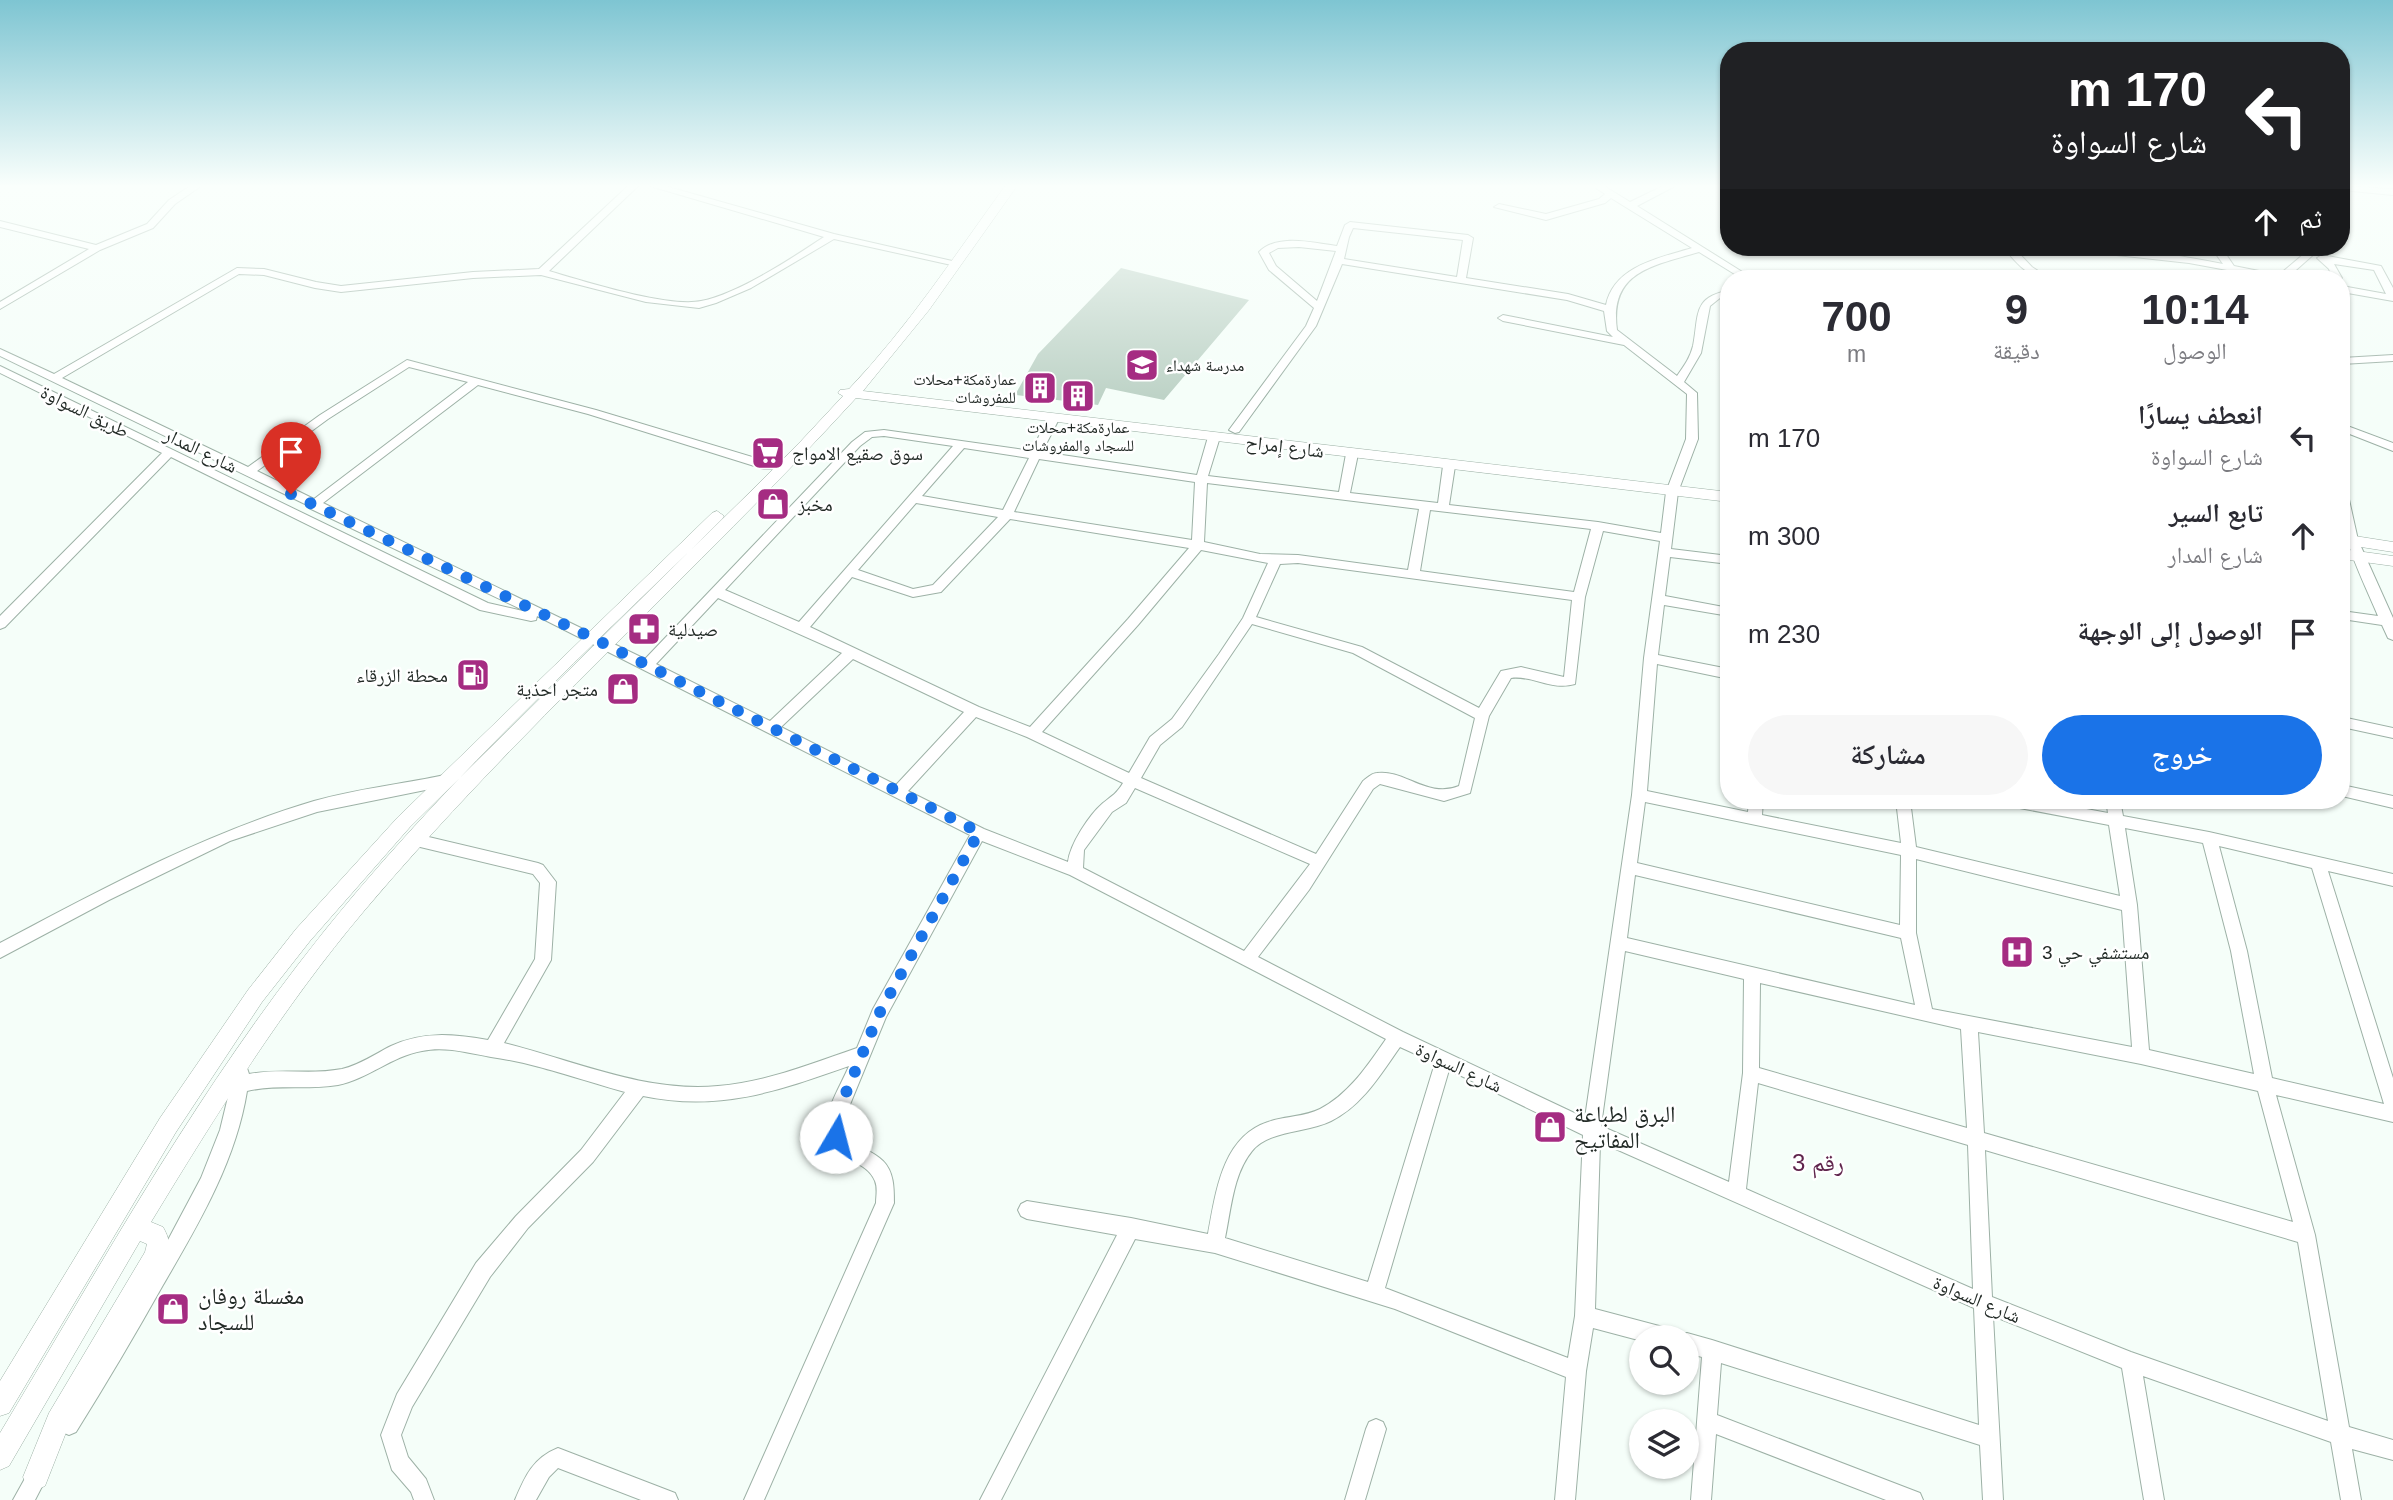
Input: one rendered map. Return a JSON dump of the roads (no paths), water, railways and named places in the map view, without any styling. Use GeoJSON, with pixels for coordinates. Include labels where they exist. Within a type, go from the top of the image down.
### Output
{"type":"FeatureCollection","features":[{"type":"Feature","properties":{"kind":"main road"},"geometry":{"type":"LineString","coordinates":[[950,261],[953,256]]}},
{"type":"Feature","properties":{"kind":"main road"},"geometry":{"type":"LineString","coordinates":[[0,1404],[168,1125],[255,996],[351,878],[445,781],[600,642],[850,389],[954,256]]}},
{"type":"Feature","properties":{"kind":"main road"},"geometry":{"type":"LineString","coordinates":[[0,1457],[244,1053],[315,957],[416,840],[600,642],[768,466],[850,389]]}},
{"type":"Feature","properties":{"kind":"main road","name":"شارع إمراح"},"geometry":{"type":"LineString","coordinates":[[850,389],[1053,418],[1449,466],[1674,486],[1720,486]]}},
{"type":"Feature","properties":{"kind":"main road","name":"شارع إمراح"},"geometry":{"type":"LineString","coordinates":[[850,389],[1235,430],[1674,486],[1720,495]]}},
{"type":"Feature","properties":{"kind":"main road"},"geometry":{"type":"LineString","coordinates":[[2350,540],[2393,547]]}},
{"type":"Feature","properties":{"kind":"main road"},"geometry":{"type":"LineString","coordinates":[[2350,554],[2393,561]]}},
{"type":"Feature","properties":{"kind":"main road"},"geometry":{"type":"LineString","coordinates":[[36,1477],[58,1422],[156,1256],[159,1243],[155,1235],[137,1229]]}},
{"type":"Feature","properties":{"kind":"street"},"geometry":{"type":"LineString","coordinates":[[0,306],[84,256]]}},
{"type":"Feature","properties":{"kind":"street"},"geometry":{"type":"LineString","coordinates":[[542,272],[559,256]]}},
{"type":"Feature","properties":{"kind":"street"},"geometry":{"type":"LineString","coordinates":[[54,378],[237,271],[259,271],[332,289],[542,272],[575,282],[695,306],[725,295],[801,256]]}},
{"type":"Feature","properties":{"kind":"street"},"geometry":{"type":"LineString","coordinates":[[926,256],[950,261]]}},
{"type":"Feature","properties":{"kind":"street"},"geometry":{"type":"LineString","coordinates":[[1266,256],[1272,268],[1318,307]]}},
{"type":"Feature","properties":{"kind":"street"},"geometry":{"type":"LineString","coordinates":[[1235,430],[1301,342],[1339,256]]}},
{"type":"Feature","properties":{"kind":"street"},"geometry":{"type":"LineString","coordinates":[[1461,279],[1466,256]]}},
{"type":"Feature","properties":{"kind":"street"},"geometry":{"type":"LineString","coordinates":[[1565,1500],[1576,1371],[1585,1316],[1592,1130],[1621,943],[1628,867],[1640,795],[1651,658],[1665,545],[1674,486],[1692,439],[1692,393],[1612,331],[1610,309],[1613,289],[1620,280],[1654,263],[1677,256]]}},
{"type":"Feature","properties":{"kind":"street"},"geometry":{"type":"LineString","coordinates":[[1711,256],[1734,270]]}},
{"type":"Feature","properties":{"kind":"street"},"geometry":{"type":"LineString","coordinates":[[2016,256],[2029,270]]}},
{"type":"Feature","properties":{"kind":"street"},"geometry":{"type":"LineString","coordinates":[[2162,256],[2189,260],[2221,270]]}},
{"type":"Feature","properties":{"kind":"street"},"geometry":{"type":"LineString","coordinates":[[2291,270],[2307,256]]}},
{"type":"Feature","properties":{"kind":"street"},"geometry":{"type":"LineString","coordinates":[[2321,256],[2331,270]]}},
{"type":"Feature","properties":{"kind":"street"},"geometry":{"type":"LineString","coordinates":[[2323,258],[2378,268],[2393,298]]}},
{"type":"Feature","properties":{"kind":"street"},"geometry":{"type":"LineString","coordinates":[[1339,261],[1568,297],[1610,309]]}},
{"type":"Feature","properties":{"kind":"street"},"geometry":{"type":"LineString","coordinates":[[2350,290],[2393,298]]}},
{"type":"Feature","properties":{"kind":"street"},"geometry":{"type":"LineString","coordinates":[[1679,381],[1696,356],[1707,301],[1720,294]]}},
{"type":"Feature","properties":{"kind":"street"},"geometry":{"type":"LineString","coordinates":[[1503,318],[1626,342]]}},
{"type":"Feature","properties":{"kind":"street","name":"شارع المدار"},"geometry":{"type":"LineString","coordinates":[[0,352],[553,621]]}},
{"type":"Feature","properties":{"kind":"street"},"geometry":{"type":"LineString","coordinates":[[2350,361],[2393,358]]}},
{"type":"Feature","properties":{"kind":"street"},"geometry":{"type":"LineString","coordinates":[[247,473],[407,363],[768,466]]}},
{"type":"Feature","properties":{"kind":"street","name":"طريق السواوة"},"geometry":{"type":"LineString","coordinates":[[0,369],[485,607],[553,621]]}},
{"type":"Feature","properties":{"kind":"street"},"geometry":{"type":"LineString","coordinates":[[313,505],[477,381]]}},
{"type":"Feature","properties":{"kind":"street"},"geometry":{"type":"LineString","coordinates":[[850,572],[913,593],[937,589],[1006,516],[1053,418]]}},
{"type":"Feature","properties":{"kind":"street"},"geometry":{"type":"LineString","coordinates":[[2350,430],[2393,447]]}},
{"type":"Feature","properties":{"kind":"street"},"geometry":{"type":"LineString","coordinates":[[646,666],[856,444],[869,435],[884,433],[1201,479],[1598,526],[1720,558]]}},
{"type":"Feature","properties":{"kind":"street"},"geometry":{"type":"LineString","coordinates":[[1032,733],[1198,545],[1201,479],[1214,437]]}},
{"type":"Feature","properties":{"kind":"street"},"geometry":{"type":"LineString","coordinates":[[800,628],[960,445]]}},
{"type":"Feature","properties":{"kind":"street"},"geometry":{"type":"LineString","coordinates":[[0,624],[169,453]]}},
{"type":"Feature","properties":{"kind":"street"},"geometry":{"type":"LineString","coordinates":[[1343,496],[1352,454]]}},
{"type":"Feature","properties":{"kind":"street"},"geometry":{"type":"LineString","coordinates":[[1443,508],[1449,466]]}},
{"type":"Feature","properties":{"kind":"street"},"geometry":{"type":"LineString","coordinates":[[915,499],[1006,516],[1198,545],[1275,562],[1298,559],[1579,597]]}},
{"type":"Feature","properties":{"kind":"street"},"geometry":{"type":"LineString","coordinates":[[1413,575],[1425,506]]}},
{"type":"Feature","properties":{"kind":"street"},"geometry":{"type":"LineString","coordinates":[[1248,959],[1320,862],[1368,785],[1378,778],[1392,779],[1439,796],[1453,796],[1465,789],[1482,716],[1511,671],[1561,682],[1570,681],[1579,597],[1598,526]]}},
{"type":"Feature","properties":{"kind":"street"},"geometry":{"type":"LineString","coordinates":[[2350,543],[2359,555],[2390,622],[2393,635]]}},
{"type":"Feature","properties":{"kind":"street"},"geometry":{"type":"LineString","coordinates":[[1075,871],[1076,849],[1107,808],[1121,799],[1155,741],[1177,723],[1249,619],[1275,562]]}},
{"type":"Feature","properties":{"kind":"street"},"geometry":{"type":"LineString","coordinates":[[717,592],[800,628],[974,711],[1032,733],[1131,780],[1320,862]]}},
{"type":"Feature","properties":{"kind":"street"},"geometry":{"type":"LineString","coordinates":[[1660,600],[1720,610]]}},
{"type":"Feature","properties":{"kind":"street"},"geometry":{"type":"LineString","coordinates":[[2350,616],[2390,622]]}},
{"type":"Feature","properties":{"kind":"street"},"geometry":{"type":"LineString","coordinates":[[1249,619],[1357,650],[1482,716]]}},
{"type":"Feature","properties":{"kind":"street","name":"شارع السواوة"},"geometry":{"type":"LineString","coordinates":[[553,621],[773,726],[979,832],[1075,871],[1397,1037],[1592,1130],[1981,1302],[2131,1362],[2340,1435],[2393,1450]]}},
{"type":"Feature","properties":{"kind":"street"},"geometry":{"type":"LineString","coordinates":[[773,726],[851,653]]}},
{"type":"Feature","properties":{"kind":"street"},"geometry":{"type":"LineString","coordinates":[[1651,658],[1720,672]]}},
{"type":"Feature","properties":{"kind":"street"},"geometry":{"type":"LineString","coordinates":[[900,790],[974,711]]}},
{"type":"Feature","properties":{"kind":"street"},"geometry":{"type":"LineString","coordinates":[[2350,724],[2393,733]]}},
{"type":"Feature","properties":{"kind":"street"},"geometry":{"type":"LineString","coordinates":[[0,951],[104,895],[225,836],[317,806],[445,781]]}},
{"type":"Feature","properties":{"kind":"street"},"geometry":{"type":"LineString","coordinates":[[2350,794],[2393,802]]}},
{"type":"Feature","properties":{"kind":"street"},"geometry":{"type":"LineString","coordinates":[[1640,795],[1909,851],[2129,905]]}},
{"type":"Feature","properties":{"kind":"street"},"geometry":{"type":"LineString","coordinates":[[1755,818],[1756,809]]}},
{"type":"Feature","properties":{"kind":"street"},"geometry":{"type":"LineString","coordinates":[[1904,809],[1909,851],[1908,933],[1925,1015]]}},
{"type":"Feature","properties":{"kind":"street"},"geometry":{"type":"LineString","coordinates":[[2055,809],[2209,838],[2393,880]]}},
{"type":"Feature","properties":{"kind":"street"},"geometry":{"type":"LineString","coordinates":[[2115,809],[2129,905],[2141,1056]]}},
{"type":"Feature","properties":{"kind":"street"},"geometry":{"type":"LineString","coordinates":[[754,1500],[885,1203],[886,1182],[882,1173],[836,1137],[835,1119],[860,1054],[929,920],[979,832]]}},
{"type":"Feature","properties":{"kind":"street"},"geometry":{"type":"LineString","coordinates":[[2209,838],[2239,950],[2265,1085],[2306,1235],[2351,1500]]}},
{"type":"Feature","properties":{"kind":"street"},"geometry":{"type":"LineString","coordinates":[[416,840],[538,869],[548,882],[543,960],[491,1049]]}},
{"type":"Feature","properties":{"kind":"street"},"geometry":{"type":"LineString","coordinates":[[2318,862],[2393,1106]]}},
{"type":"Feature","properties":{"kind":"street"},"geometry":{"type":"LineString","coordinates":[[1628,867],[1908,933]]}},
{"type":"Feature","properties":{"kind":"street"},"geometry":{"type":"LineString","coordinates":[[1621,943],[1925,1015],[2141,1056],[2393,1114]]}},
{"type":"Feature","properties":{"kind":"street"},"geometry":{"type":"LineString","coordinates":[[1737,1194],[1751,1073],[1752,974]]}},
{"type":"Feature","properties":{"kind":"street"},"geometry":{"type":"LineString","coordinates":[[1969,1023],[1978,1139],[1981,1302],[1993,1500]]}},
{"type":"Feature","properties":{"kind":"street"},"geometry":{"type":"LineString","coordinates":[[1215,1244],[1232,1175],[1244,1147],[1260,1131],[1314,1120],[1340,1105],[1362,1086],[1397,1037]]}},
{"type":"Feature","properties":{"kind":"street"},"geometry":{"type":"LineString","coordinates":[[240,1084],[275,1078],[317,1081],[352,1073],[393,1052],[428,1042],[491,1049],[639,1088],[694,1095],[741,1093],[860,1054]]}},
{"type":"Feature","properties":{"kind":"street"},"geometry":{"type":"LineString","coordinates":[[23,1500],[102,1373],[203,1194],[240,1084],[244,1053]]}},
{"type":"Feature","properties":{"kind":"street"},"geometry":{"type":"LineString","coordinates":[[1374,1294],[1444,1060]]}},
{"type":"Feature","properties":{"kind":"street"},"geometry":{"type":"LineString","coordinates":[[1751,1073],[2306,1235]]}},
{"type":"Feature","properties":{"kind":"street"},"geometry":{"type":"LineString","coordinates":[[424,1500],[419,1486],[399,1463],[391,1435],[404,1401],[483,1270],[522,1222],[587,1156],[639,1088]]}},
{"type":"Feature","properties":{"kind":"street"},"geometry":{"type":"LineString","coordinates":[[1027,1210],[1215,1244],[1374,1294],[1576,1371]]}},
{"type":"Feature","properties":{"kind":"street"},"geometry":{"type":"LineString","coordinates":[[990,1500],[1131,1227]]}},
{"type":"Feature","properties":{"kind":"street"},"geometry":{"type":"LineString","coordinates":[[1585,1316],[1629,1328]]}},
{"type":"Feature","properties":{"kind":"street"},"geometry":{"type":"LineString","coordinates":[[1699,1346],[1989,1438]]}},
{"type":"Feature","properties":{"kind":"street"},"geometry":{"type":"LineString","coordinates":[[1701,1500],[1709,1421],[1712,1350]]}},
{"type":"Feature","properties":{"kind":"street"},"geometry":{"type":"LineString","coordinates":[[2131,1362],[2154,1500]]}},
{"type":"Feature","properties":{"kind":"street"},"geometry":{"type":"LineString","coordinates":[[1709,1421],[1913,1500]]}},
{"type":"Feature","properties":{"kind":"street"},"geometry":{"type":"LineString","coordinates":[[1355,1500],[1376,1429]]}},
{"type":"Feature","properties":{"kind":"street"},"geometry":{"type":"LineString","coordinates":[[525,1500],[541,1469],[558,1458],[668,1500]]}},
{"type":"Feature","properties":{"kind":"place","name":"مدرسة شهداء"},"geometry":{"type":"Point","coordinates":[1142,365]}},
{"type":"Feature","properties":{"kind":"place","name":"عمارةمكة+محلات للمفروشات"},"geometry":{"type":"Point","coordinates":[1040,388]}},
{"type":"Feature","properties":{"kind":"place","name":"عمارةمكة+محلات للسجاد والمفروشات"},"geometry":{"type":"Point","coordinates":[1078,396]}},
{"type":"Feature","properties":{"kind":"place","name":"سوق صقيع الامواج"},"geometry":{"type":"Point","coordinates":[768,453]}},
{"type":"Feature","properties":{"kind":"place","name":"مخبز"},"geometry":{"type":"Point","coordinates":[773,504]}},
{"type":"Feature","properties":{"kind":"place","name":"صيدلية"},"geometry":{"type":"Point","coordinates":[644,629]}},
{"type":"Feature","properties":{"kind":"place","name":"محطة الزرقاء"},"geometry":{"type":"Point","coordinates":[473,675]}},
{"type":"Feature","properties":{"kind":"place","name":"متجر احذية"},"geometry":{"type":"Point","coordinates":[623,689]}},
{"type":"Feature","properties":{"kind":"place","name":"مستشفي حي 3"},"geometry":{"type":"Point","coordinates":[2017,952]}},
{"type":"Feature","properties":{"kind":"place","name":"البرق لطباعة المفاتيح"},"geometry":{"type":"Point","coordinates":[1550,1127]}},
{"type":"Feature","properties":{"kind":"place","name":"مغسلة روفان للسجاد"},"geometry":{"type":"Point","coordinates":[173,1309]}},
{"type":"Feature","properties":{"kind":"district","name":"رقم 3"},"geometry":{"type":"Point","coordinates":[1818,1163]}}]}
